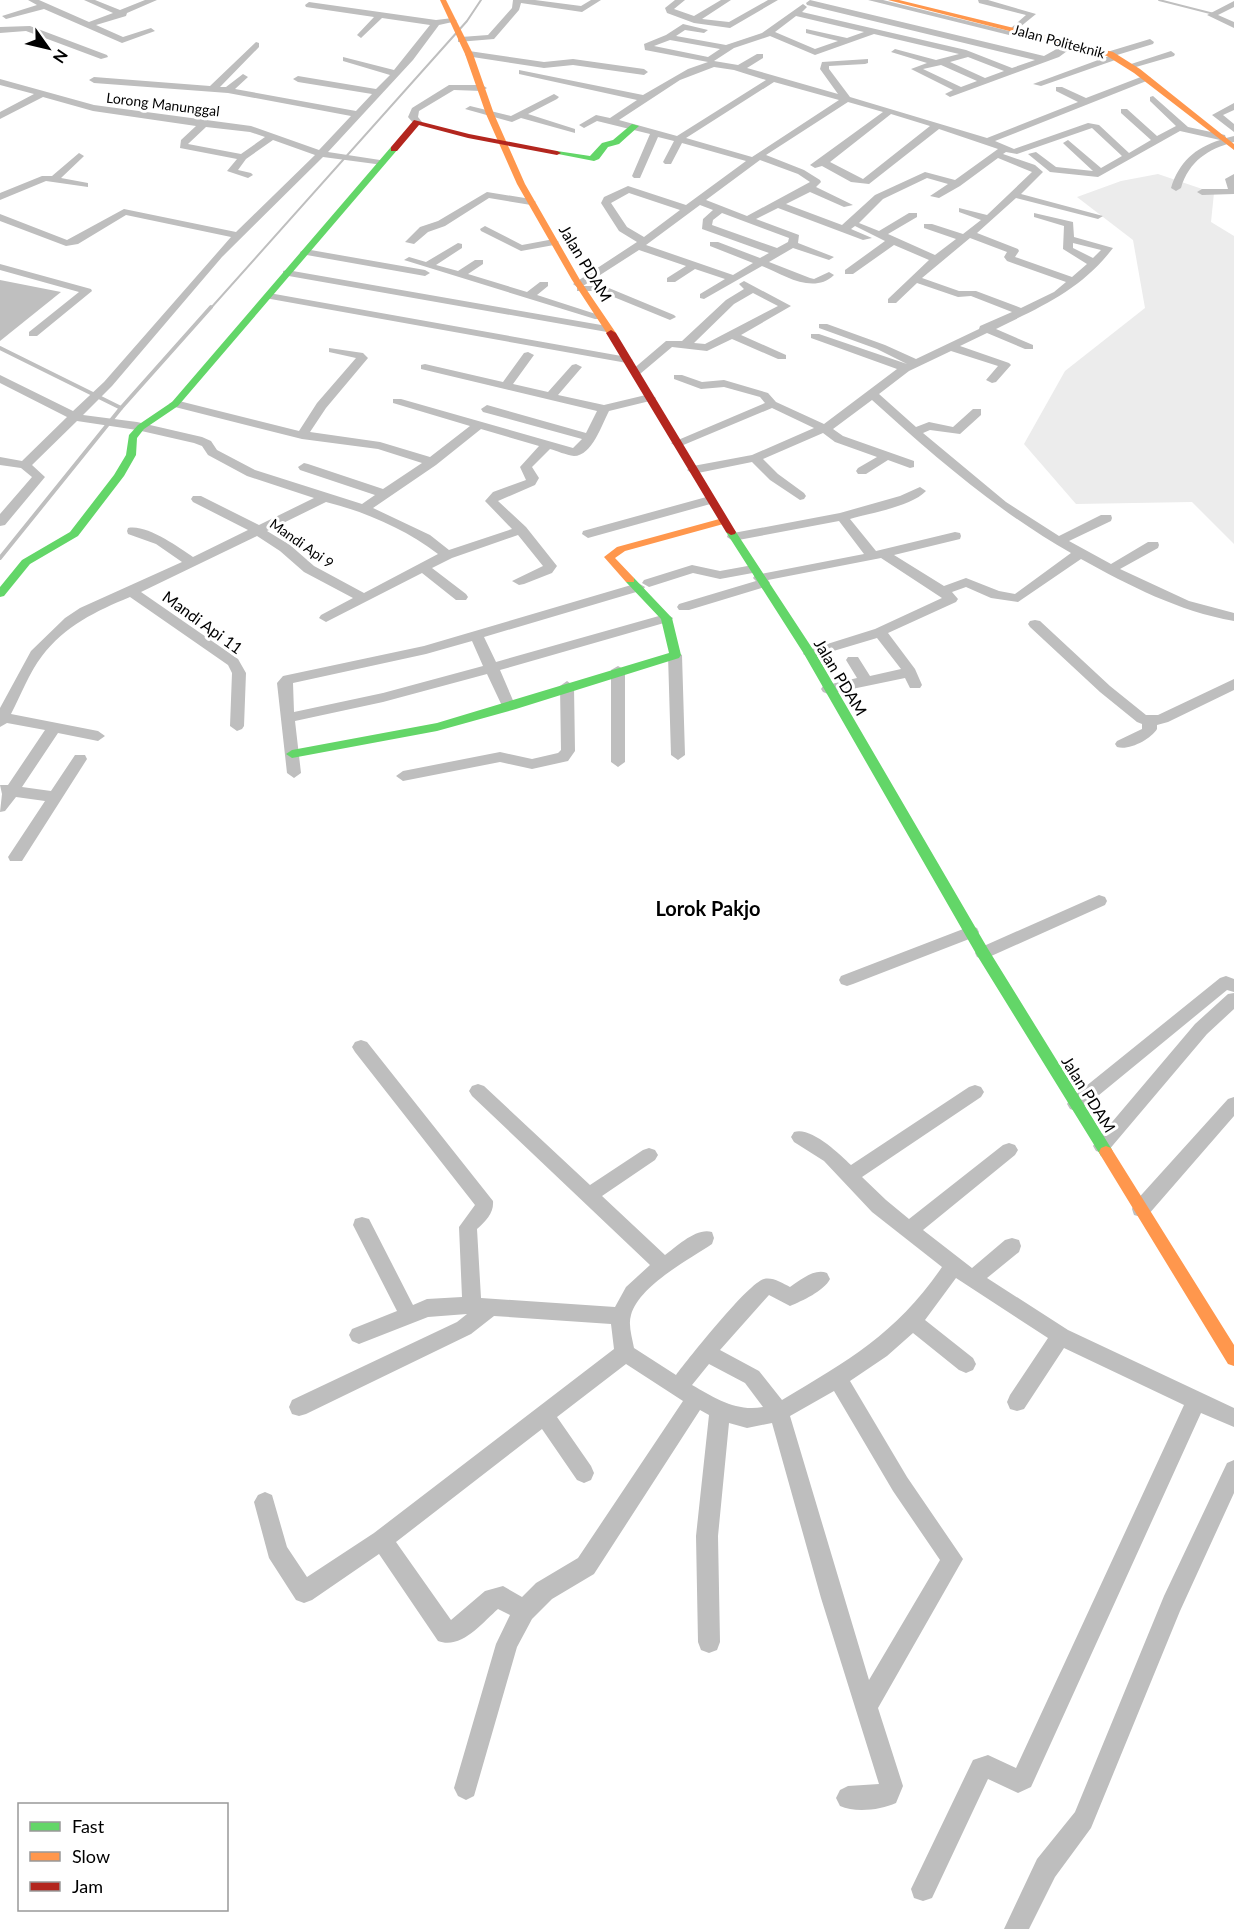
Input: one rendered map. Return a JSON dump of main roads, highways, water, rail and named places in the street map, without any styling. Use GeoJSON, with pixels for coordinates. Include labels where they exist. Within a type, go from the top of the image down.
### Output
{"type":"FeatureCollection","features":[{"type":"Feature","properties":{"kind":"waterway"},"geometry":{"type":"LineString","coordinates":[[210,309],[467,21],[481,0]]}},
{"type":"Feature","properties":{"kind":"waterway"},"geometry":{"type":"LineString","coordinates":[[1159,0],[1214,14]]}},
{"type":"Feature","properties":{"kind":"waterway"},"geometry":{"type":"LineString","coordinates":[[121,408],[211,307]]}},
{"type":"Feature","properties":{"kind":"waterway"},"geometry":{"type":"LineString","coordinates":[[0,348],[121,408]]}},
{"type":"Feature","properties":{"kind":"waterway"},"geometry":{"type":"LineString","coordinates":[[0,558],[121,408]]}},
{"type":"Feature","properties":{"kind":"district","name":"Lorok Pakjo"},"geometry":{"type":"Point","coordinates":[708,908]}}]}
